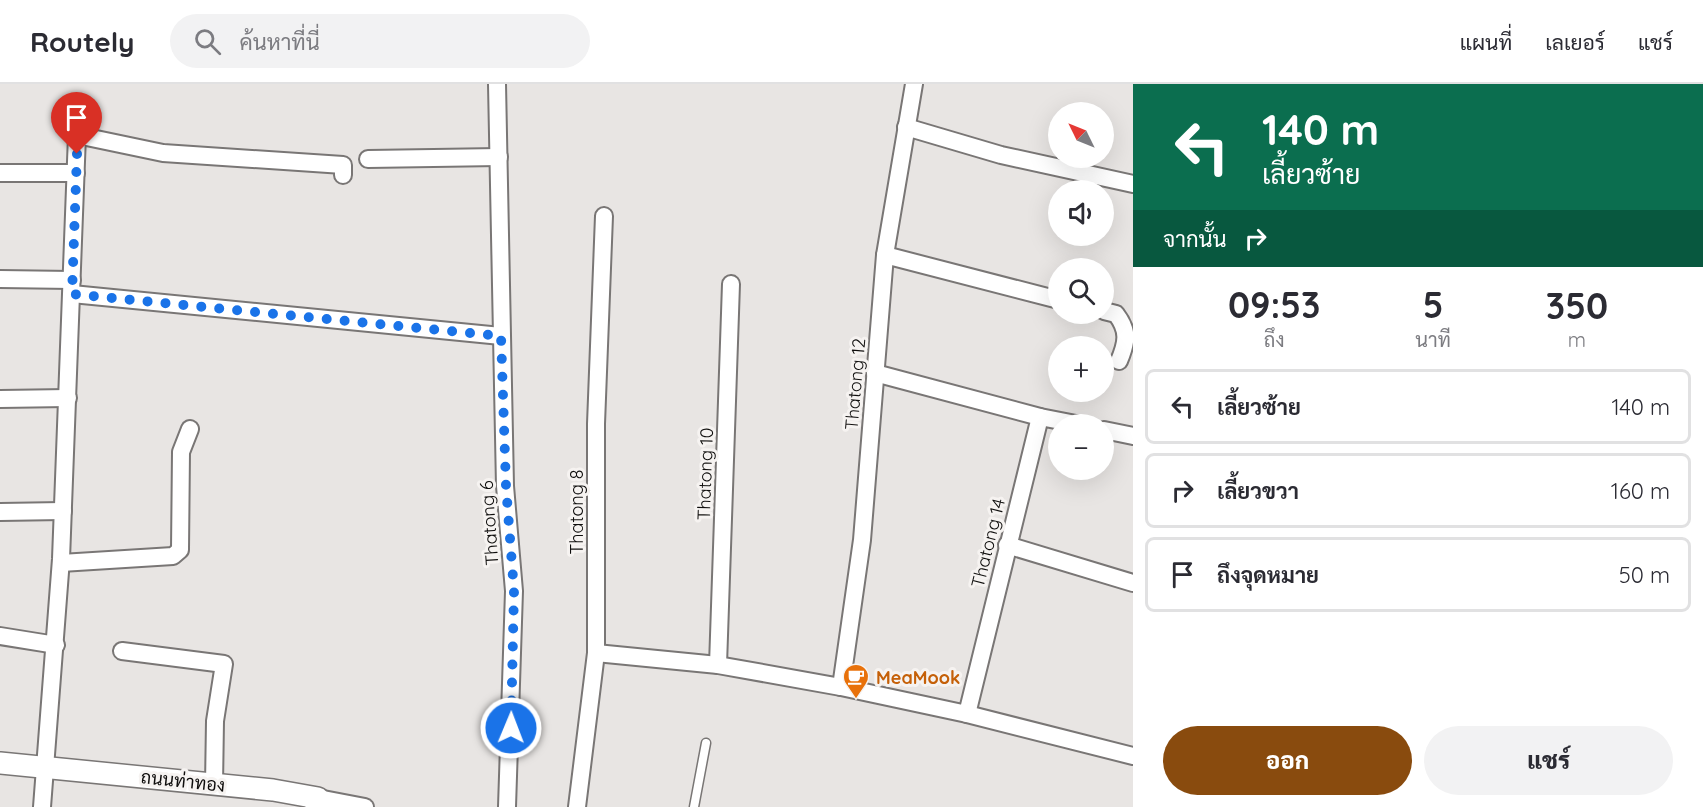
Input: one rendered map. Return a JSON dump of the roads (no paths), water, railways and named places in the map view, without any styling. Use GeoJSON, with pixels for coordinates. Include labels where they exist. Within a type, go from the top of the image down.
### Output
{"type":"FeatureCollection","features":[{"type":"Feature","properties":{"kind":"street","name":"Thatong 6"},"geometry":{"type":"LineString","coordinates":[[497,84],[506,486],[514,591],[507,807]]}},
{"type":"Feature","properties":{"kind":"street","name":"Thatong 12"},"geometry":{"type":"LineString","coordinates":[[841,687],[861,540],[885,255],[914,84]]}},
{"type":"Feature","properties":{"kind":"street"},"geometry":{"type":"LineString","coordinates":[[906,127],[1000,155],[1133,184]]}},
{"type":"Feature","properties":{"kind":"street"},"geometry":{"type":"LineString","coordinates":[[42,807],[61,563],[77,135],[163,153],[343,165],[343,175]]}},
{"type":"Feature","properties":{"kind":"street"},"geometry":{"type":"LineString","coordinates":[[368,159],[499,157]]}},
{"type":"Feature","properties":{"kind":"street"},"geometry":{"type":"LineString","coordinates":[[0,173],[76,172]]}},
{"type":"Feature","properties":{"kind":"street","name":"Thatong 8"},"geometry":{"type":"LineString","coordinates":[[576,807],[596,653],[596,424],[604,216]]}},
{"type":"Feature","properties":{"kind":"street"},"geometry":{"type":"LineString","coordinates":[[885,255],[1048,297]]}},
{"type":"Feature","properties":{"kind":"street"},"geometry":{"type":"LineString","coordinates":[[0,279],[501,336]]}},
{"type":"Feature","properties":{"kind":"street","name":"Thatong 10"},"geometry":{"type":"LineString","coordinates":[[718,665],[732,284]]}},
{"type":"Feature","properties":{"kind":"street"},"geometry":{"type":"LineString","coordinates":[[1114,314],[1125,326],[1127,342],[1119,361]]}},
{"type":"Feature","properties":{"kind":"street"},"geometry":{"type":"LineString","coordinates":[[875,373],[1048,419]]}},
{"type":"Feature","properties":{"kind":"street"},"geometry":{"type":"LineString","coordinates":[[0,399],[68,398]]}},
{"type":"Feature","properties":{"kind":"street","name":"Thatong 14"},"geometry":{"type":"LineString","coordinates":[[967,714],[1040,417]]}},
{"type":"Feature","properties":{"kind":"street"},"geometry":{"type":"LineString","coordinates":[[61,563],[173,556],[180,550],[178,500],[181,452],[190,429]]}},
{"type":"Feature","properties":{"kind":"street"},"geometry":{"type":"LineString","coordinates":[[1114,432],[1133,436]]}},
{"type":"Feature","properties":{"kind":"street"},"geometry":{"type":"LineString","coordinates":[[0,512],[63,511]]}},
{"type":"Feature","properties":{"kind":"street"},"geometry":{"type":"LineString","coordinates":[[1007,545],[1133,583]]}},
{"type":"Feature","properties":{"kind":"street"},"geometry":{"type":"LineString","coordinates":[[0,636],[56,645]]}},
{"type":"Feature","properties":{"kind":"street"},"geometry":{"type":"LineString","coordinates":[[122,651],[224,664],[215,721],[214,785]]}},
{"type":"Feature","properties":{"kind":"street"},"geometry":{"type":"LineString","coordinates":[[596,653],[718,665],[841,687],[967,714],[1133,756]]}},
{"type":"Feature","properties":{"kind":"street","name":"ถนนท่าทอง"},"geometry":{"type":"LineString","coordinates":[[0,763],[214,785],[317,803],[365,807]]}},
{"type":"Feature","properties":{"kind":"lane"},"geometry":{"type":"LineString","coordinates":[[694,807],[706,743]]}},
{"type":"Feature","properties":{"kind":"place","name":"MeaMook"},"geometry":{"type":"Point","coordinates":[856,700]}}]}
